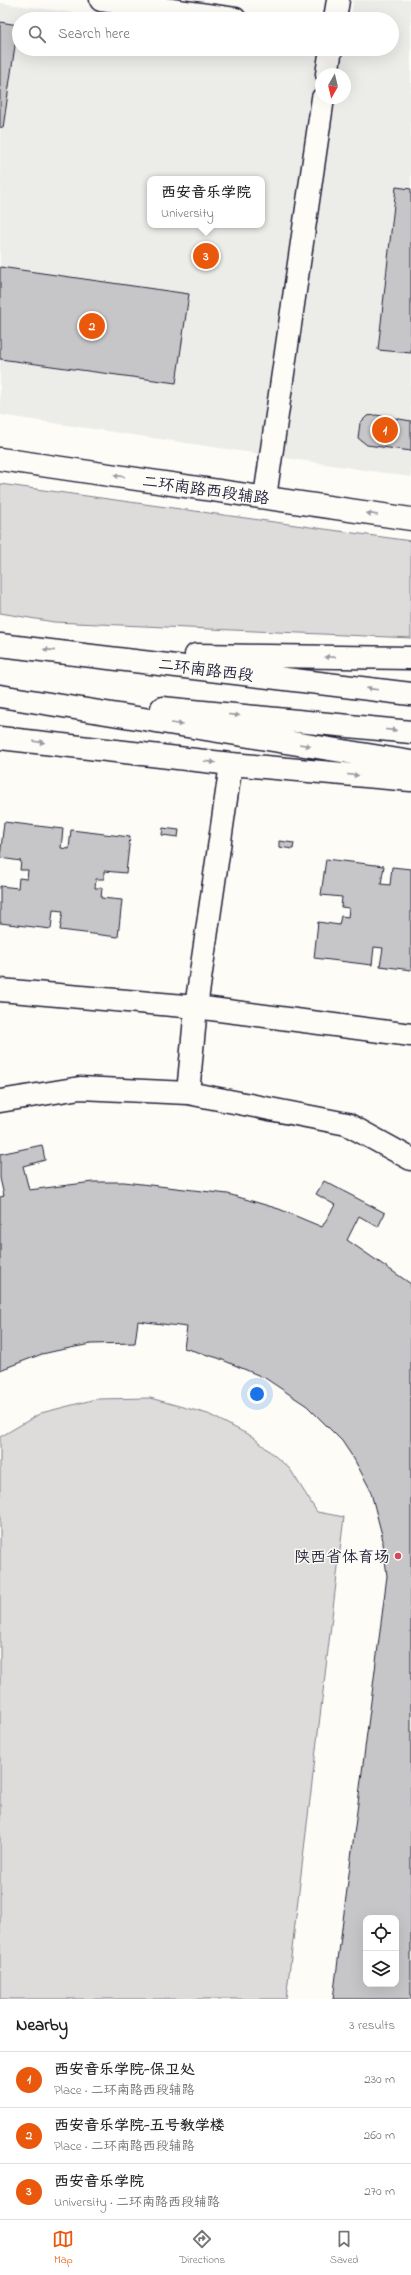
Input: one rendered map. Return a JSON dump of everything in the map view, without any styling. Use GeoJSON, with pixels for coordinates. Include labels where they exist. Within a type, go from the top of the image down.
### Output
{"type":"FeatureCollection","features":[{"type":"Feature","properties":{"kind":"main road"},"geometry":{"type":"LineString","coordinates":[[101,0],[186,12]]}},
{"type":"Feature","properties":{"kind":"main road"},"geometry":{"type":"LineString","coordinates":[[336,12],[338,0]]}},
{"type":"Feature","properties":{"kind":"main road"},"geometry":{"type":"LineString","coordinates":[[328,68],[330,56]]}},
{"type":"Feature","properties":{"kind":"main road"},"geometry":{"type":"LineString","coordinates":[[265,497],[322,104]]}},
{"type":"Feature","properties":{"kind":"main road","name":"二环南路西段辅路"},"geometry":{"type":"LineString","coordinates":[[0,459],[411,519]]}},
{"type":"Feature","properties":{"kind":"main road","name":"二环南路西段"},"geometry":{"type":"LineString","coordinates":[[0,645],[411,694]]}},
{"type":"Feature","properties":{"kind":"main road"},"geometry":{"type":"LineString","coordinates":[[81,654],[411,658]]}},
{"type":"Feature","properties":{"kind":"main road"},"geometry":{"type":"LineString","coordinates":[[0,693],[411,732]]}},
{"type":"Feature","properties":{"kind":"main road"},"geometry":{"type":"LineString","coordinates":[[0,696],[411,762]]}},
{"type":"Feature","properties":{"kind":"main road"},"geometry":{"type":"LineString","coordinates":[[0,738],[231,764],[411,780]]}},
{"type":"Feature","properties":{"kind":"main road"},"geometry":{"type":"LineString","coordinates":[[188,1093],[196,1007],[231,764]]}},
{"type":"Feature","properties":{"kind":"main road"},"geometry":{"type":"LineString","coordinates":[[0,990],[196,1007],[411,1035]]}},
{"type":"Feature","properties":{"kind":"main road"},"geometry":{"type":"LineString","coordinates":[[0,1100],[80,1088],[188,1093],[347,1124],[411,1159]]}},
{"type":"Feature","properties":{"kind":"shaded area"},"geometry":{"type":"Polygon","coordinates":[[[353,0],[411,0],[411,477],[0,415],[0,3],[68,12],[12,12],[12,56],[399,56],[399,12],[352,12],[353,0]]]}},
{"type":"Feature","properties":{"kind":"shaded area"},"geometry":{"type":"Polygon","coordinates":[[[0,484],[411,541],[411,638],[54,622],[0,613],[0,484]]]}},
{"type":"Feature","properties":{"kind":"shaded area"},"geometry":{"type":"Polygon","coordinates":[[[150,1398],[208,1414],[253,1437],[290,1469],[317,1512],[344,1517],[286,1999],[0,1999],[0,1437],[41,1413],[96,1399],[150,1398]]]}},
{"type":"Feature","properties":{"kind":"building"},"geometry":{"type":"Polygon","coordinates":[[[0,22],[12,24],[12,56],[13,56],[3,128],[0,127],[0,22]]]}},
{"type":"Feature","properties":{"kind":"building"},"geometry":{"type":"Polygon","coordinates":[[[396,187],[411,189],[411,353],[378,350],[396,187]]]}},
{"type":"Feature","properties":{"kind":"building"},"geometry":{"type":"Polygon","coordinates":[[[0,267],[189,294],[176,383],[0,359],[0,267]]]}},
{"type":"Feature","properties":{"kind":"building"},"geometry":{"type":"Polygon","coordinates":[[[376,415],[411,421],[411,451],[367,445],[358,438],[360,423],[367,416],[376,415]]]}},
{"type":"Feature","properties":{"kind":"building"},"geometry":{"type":"Polygon","coordinates":[[[4,822],[63,829],[61,848],[69,849],[71,830],[130,837],[126,873],[104,871],[104,879],[96,879],[95,888],[102,888],[101,898],[122,900],[118,937],[60,930],[63,911],[53,910],[51,929],[0,923],[0,886],[18,888],[19,878],[27,879],[28,870],[20,870],[21,861],[0,858],[4,822]]]}},
{"type":"Feature","properties":{"kind":"building"},"geometry":{"type":"Polygon","coordinates":[[[163,828],[179,830],[178,837],[162,835],[163,828]]]}},
{"type":"Feature","properties":{"kind":"building"},"geometry":{"type":"Polygon","coordinates":[[[279,841],[294,843],[293,849],[279,847],[279,841]]]}},
{"type":"Feature","properties":{"kind":"building"},"geometry":{"type":"Polygon","coordinates":[[[326,859],[384,866],[381,884],[390,885],[392,867],[411,869],[411,970],[380,966],[383,948],[374,947],[372,965],[314,958],[318,922],[339,925],[341,916],[348,917],[349,908],[341,907],[342,897],[321,895],[326,859]]]}},
{"type":"Feature","properties":{"kind":"building","name":"陕西省体育场"},"geometry":{"type":"Polygon","coordinates":[[[42,1145],[45,1160],[23,1166],[29,1190],[93,1182],[124,1182],[228,1194],[279,1209],[322,1227],[335,1205],[316,1194],[324,1181],[385,1213],[378,1227],[359,1216],[347,1240],[411,1284],[411,1999],[333,1999],[387,1576],[382,1535],[370,1489],[354,1459],[342,1441],[307,1406],[265,1378],[218,1358],[184,1348],[187,1327],[138,1321],[135,1343],[91,1344],[60,1350],[42,1354],[0,1370],[0,1197],[4,1196],[0,1178],[0,1154],[42,1145]]]}},
{"type":"Feature","properties":{"kind":"place","name":"西安音乐学院"},"geometry":{"type":"Point","coordinates":[206,256]}},
{"type":"Feature","properties":{"kind":"place","name":"西安音乐学院-五号教学楼"},"geometry":{"type":"Point","coordinates":[92,326]}},
{"type":"Feature","properties":{"kind":"place","name":"西安音乐学院-保卫处"},"geometry":{"type":"Point","coordinates":[385,430]}},
{"type":"Feature","properties":{"kind":"place","name":"陕西省体育场"},"geometry":{"type":"Point","coordinates":[398,1556]}}]}
